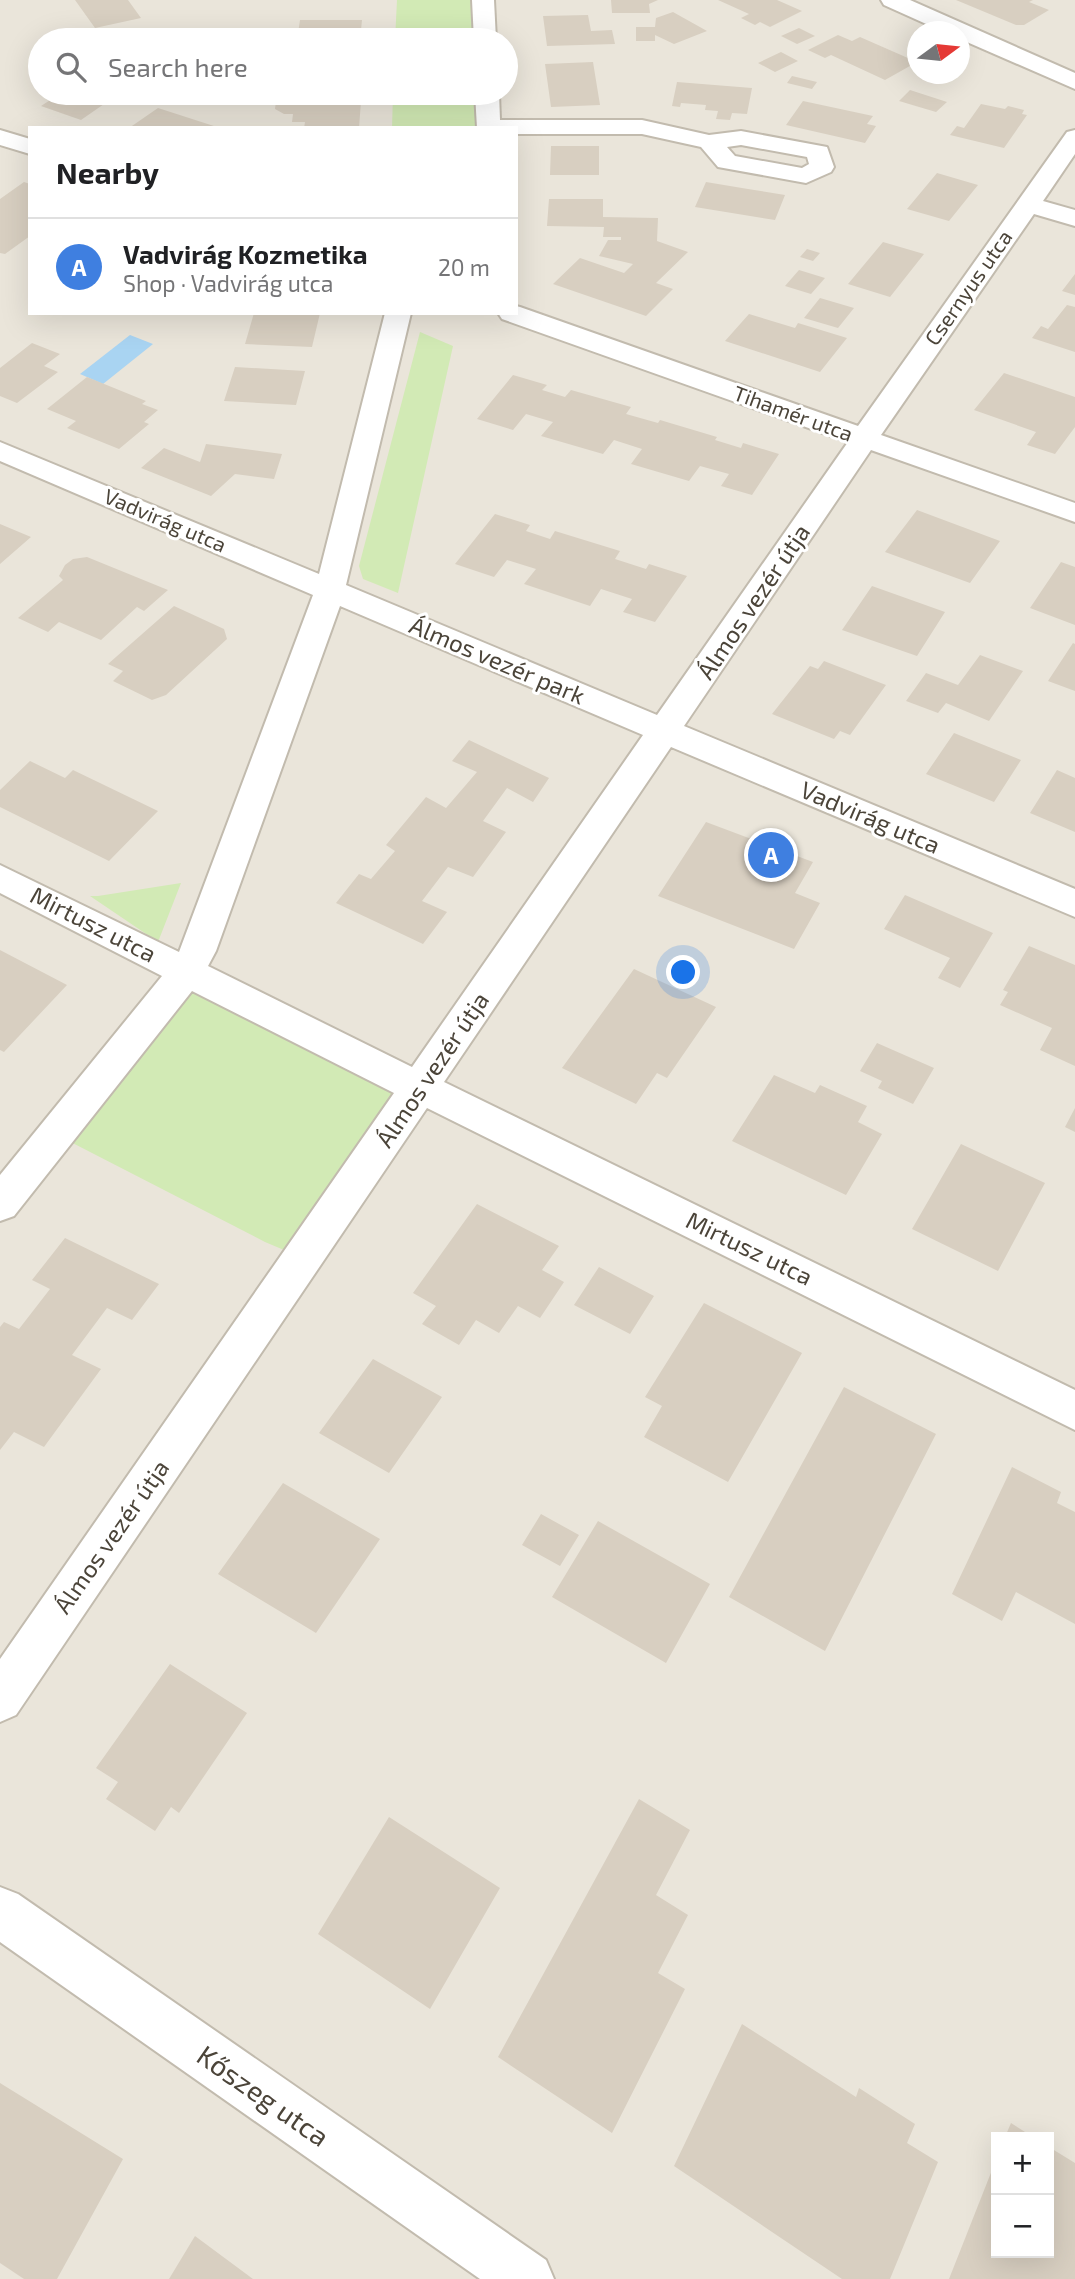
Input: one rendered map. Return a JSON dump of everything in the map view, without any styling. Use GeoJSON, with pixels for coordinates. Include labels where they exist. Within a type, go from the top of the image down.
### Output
{"type":"FeatureCollection","features":[{"type":"Feature","properties":{"kind":"street"},"geometry":{"type":"LineString","coordinates":[[482,0],[484,28]]}},
{"type":"Feature","properties":{"kind":"street"},"geometry":{"type":"LineString","coordinates":[[892,0],[1075,82]]}},
{"type":"Feature","properties":{"kind":"street"},"geometry":{"type":"LineString","coordinates":[[488,105],[489,126]]}},
{"type":"Feature","properties":{"kind":"street"},"geometry":{"type":"LineString","coordinates":[[518,127],[642,127],[709,142]]}},
{"type":"Feature","properties":{"kind":"street"},"geometry":{"type":"LineString","coordinates":[[0,137],[28,146]]}},
{"type":"Feature","properties":{"kind":"street","name":"Csernyus utca"},"geometry":{"type":"LineString","coordinates":[[864,439],[1075,137]]}},
{"type":"Feature","properties":{"kind":"street"},"geometry":{"type":"LineString","coordinates":[[1028,204],[1075,218]]}},
{"type":"Feature","properties":{"kind":"street"},"geometry":{"type":"LineString","coordinates":[[0,1204],[186,972],[198,951],[330,590],[398,315]]}},
{"type":"Feature","properties":{"kind":"street","name":"Tihamér utca"},"geometry":{"type":"LineString","coordinates":[[517,315],[1075,513]]}},
{"type":"Feature","properties":{"kind":"street","name":"Álmos vezér útja"},"geometry":{"type":"LineString","coordinates":[[0,1699],[864,439]]}},
{"type":"Feature","properties":{"kind":"street","name":"Vadvirág utca"},"geometry":{"type":"LineString","coordinates":[[0,451],[330,590]]}},
{"type":"Feature","properties":{"kind":"street","name":"Álmos vezér park"},"geometry":{"type":"LineString","coordinates":[[330,590],[664,732]]}},
{"type":"Feature","properties":{"kind":"street","name":"Vadvirág utca"},"geometry":{"type":"LineString","coordinates":[[664,732],[1075,904]]}},
{"type":"Feature","properties":{"kind":"street","name":"Mirtusz utca"},"geometry":{"type":"LineString","coordinates":[[0,878],[186,972]]}},
{"type":"Feature","properties":{"kind":"street"},"geometry":{"type":"LineString","coordinates":[[186,972],[421,1088]]}},
{"type":"Feature","properties":{"kind":"street","name":"Mirtusz utca"},"geometry":{"type":"LineString","coordinates":[[421,1088],[1075,1411]]}},
{"type":"Feature","properties":{"kind":"street","name":"Kőszeg utca"},"geometry":{"type":"LineString","coordinates":[[0,1912],[527,2279]]}},
{"type":"Feature","properties":{"kind":"shaded area"},"geometry":{"type":"Polygon","coordinates":[[[0,0],[1075,0],[1075,2279],[0,2279],[0,0]]]}},
{"type":"Feature","properties":{"kind":"green space"},"geometry":{"type":"Polygon","coordinates":[[[397,0],[483,0],[484,28],[396,28],[397,0]]]}},
{"type":"Feature","properties":{"kind":"green space"},"geometry":{"type":"Polygon","coordinates":[[[393,105],[488,105],[489,126],[392,126],[393,105]]]}},
{"type":"Feature","properties":{"kind":"green space"},"geometry":{"type":"Polygon","coordinates":[[[420,332],[453,346],[398,593],[363,579],[359,566],[420,332]]]}},
{"type":"Feature","properties":{"kind":"green space"},"geometry":{"type":"Polygon","coordinates":[[[181,883],[158,942],[90,896],[98,896],[181,883]]]}},
{"type":"Feature","properties":{"kind":"green space"},"geometry":{"type":"Polygon","coordinates":[[[186,972],[421,1088],[303,1258],[265,1242],[57,1135],[186,972]]]}},
{"type":"Feature","properties":{"kind":"water"},"geometry":{"type":"Polygon","coordinates":[[[130,335],[153,344],[103,384],[80,374],[130,335]]]}},
{"type":"Feature","properties":{"kind":"building"},"geometry":{"type":"Polygon","coordinates":[[[75,0],[128,0],[141,18],[95,28],[75,0]]]}},
{"type":"Feature","properties":{"kind":"building"},"geometry":{"type":"Polygon","coordinates":[[[611,0],[658,0],[649,4],[650,13],[612,13],[611,0]]]}},
{"type":"Feature","properties":{"kind":"building"},"geometry":{"type":"Polygon","coordinates":[[[718,0],[777,0],[802,11],[770,27],[760,22],[755,25],[741,18],[749,14],[718,0]]]}},
{"type":"Feature","properties":{"kind":"building"},"geometry":{"type":"Polygon","coordinates":[[[956,0],[1033,0],[1029,2],[1049,10],[1024,25],[1016,25],[956,0]]]}},
{"type":"Feature","properties":{"kind":"building"},"geometry":{"type":"Polygon","coordinates":[[[673,12],[707,31],[674,44],[655,35],[655,41],[636,41],[636,27],[655,27],[656,18],[673,12]]]}},
{"type":"Feature","properties":{"kind":"building"},"geometry":{"type":"Polygon","coordinates":[[[588,15],[591,31],[612,30],[615,44],[547,46],[543,16],[588,15]]]}},
{"type":"Feature","properties":{"kind":"building"},"geometry":{"type":"Polygon","coordinates":[[[300,20],[362,20],[361,28],[299,28],[300,20]]]}},
{"type":"Feature","properties":{"kind":"building"},"geometry":{"type":"Polygon","coordinates":[[[799,28],[815,36],[797,44],[781,36],[799,28]]]}},
{"type":"Feature","properties":{"kind":"building"},"geometry":{"type":"Polygon","coordinates":[[[838,35],[852,41],[860,37],[907,58],[907,68],[885,80],[831,55],[825,58],[808,50],[838,35]]]}},
{"type":"Feature","properties":{"kind":"building"},"geometry":{"type":"Polygon","coordinates":[[[781,52],[798,61],[775,72],[758,63],[781,52]]]}},
{"type":"Feature","properties":{"kind":"building"},"geometry":{"type":"Polygon","coordinates":[[[593,62],[600,105],[551,107],[545,64],[593,62]]]}},
{"type":"Feature","properties":{"kind":"building"},"geometry":{"type":"Polygon","coordinates":[[[792,76],[817,82],[812,89],[787,83],[792,76]]]}},
{"type":"Feature","properties":{"kind":"building"},"geometry":{"type":"Polygon","coordinates":[[[677,82],[752,88],[747,114],[732,113],[730,120],[716,119],[718,111],[705,110],[706,105],[681,103],[680,107],[672,106],[677,82]]]}},
{"type":"Feature","properties":{"kind":"building"},"geometry":{"type":"Polygon","coordinates":[[[910,90],[947,102],[936,112],[899,101],[910,90]]]}},
{"type":"Feature","properties":{"kind":"building"},"geometry":{"type":"Polygon","coordinates":[[[803,101],[873,116],[867,124],[876,126],[865,143],[786,125],[803,101]]]}},
{"type":"Feature","properties":{"kind":"building"},"geometry":{"type":"Polygon","coordinates":[[[981,104],[1005,109],[1008,106],[1024,110],[1022,114],[1027,115],[1004,148],[950,135],[957,126],[964,128],[981,104]]]}},
{"type":"Feature","properties":{"kind":"building"},"geometry":{"type":"Polygon","coordinates":[[[43,105],[103,105],[81,120],[43,105]]]}},
{"type":"Feature","properties":{"kind":"building"},"geometry":{"type":"Polygon","coordinates":[[[276,105],[361,105],[359,126],[304,126],[305,122],[292,122],[293,114],[284,114],[275,109],[276,105]]]}},
{"type":"Feature","properties":{"kind":"building"},"geometry":{"type":"Polygon","coordinates":[[[158,108],[214,126],[132,126],[158,108]]]}},
{"type":"Feature","properties":{"kind":"building"},"geometry":{"type":"Polygon","coordinates":[[[551,146],[599,146],[599,175],[550,175],[551,146]]]}},
{"type":"Feature","properties":{"kind":"building"},"geometry":{"type":"Polygon","coordinates":[[[937,173],[978,185],[949,221],[907,209],[937,173]]]}},
{"type":"Feature","properties":{"kind":"building"},"geometry":{"type":"Polygon","coordinates":[[[24,182],[28,183],[28,237],[5,254],[0,253],[0,199],[24,182]]]}},
{"type":"Feature","properties":{"kind":"building"},"geometry":{"type":"Polygon","coordinates":[[[706,182],[785,195],[775,220],[695,207],[706,182]]]}},
{"type":"Feature","properties":{"kind":"building"},"geometry":{"type":"Polygon","coordinates":[[[549,199],[603,199],[603,217],[658,218],[657,241],[688,252],[656,283],[673,289],[646,316],[553,284],[580,258],[624,273],[633,264],[599,256],[608,240],[621,240],[621,237],[603,237],[604,227],[547,226],[549,199]]]}},
{"type":"Feature","properties":{"kind":"building"},"geometry":{"type":"Polygon","coordinates":[[[883,242],[924,254],[890,297],[848,284],[883,242]]]}},
{"type":"Feature","properties":{"kind":"building"},"geometry":{"type":"Polygon","coordinates":[[[807,249],[820,253],[813,261],[800,257],[807,249]]]}},
{"type":"Feature","properties":{"kind":"building"},"geometry":{"type":"Polygon","coordinates":[[[799,270],[825,278],[811,294],[785,286],[799,270]]]}},
{"type":"Feature","properties":{"kind":"building"},"geometry":{"type":"Polygon","coordinates":[[[1075,274],[1075,295],[1062,291],[1075,274]]]}},
{"type":"Feature","properties":{"kind":"building"},"geometry":{"type":"Polygon","coordinates":[[[820,298],[854,308],[838,328],[804,318],[820,298]]]}},
{"type":"Feature","properties":{"kind":"building"},"geometry":{"type":"Polygon","coordinates":[[[1067,305],[1075,307],[1075,352],[1032,338],[1041,326],[1048,329],[1067,305]]]}},
{"type":"Feature","properties":{"kind":"building"},"geometry":{"type":"Polygon","coordinates":[[[749,314],[795,328],[798,323],[847,338],[820,372],[725,341],[749,314]]]}},
{"type":"Feature","properties":{"kind":"building"},"geometry":{"type":"Polygon","coordinates":[[[253,315],[320,315],[312,347],[245,344],[253,315]]]}},
{"type":"Feature","properties":{"kind":"building"},"geometry":{"type":"Polygon","coordinates":[[[32,343],[60,354],[44,366],[58,372],[17,403],[0,396],[0,368],[32,343]]]}},
{"type":"Feature","properties":{"kind":"building"},"geometry":{"type":"Polygon","coordinates":[[[235,367],[305,371],[296,405],[224,401],[235,367]]]}},
{"type":"Feature","properties":{"kind":"building"},"geometry":{"type":"Polygon","coordinates":[[[1004,373],[1075,397],[1075,427],[1055,454],[1027,445],[1036,432],[974,410],[1004,373]]]}},
{"type":"Feature","properties":{"kind":"building"},"geometry":{"type":"Polygon","coordinates":[[[513,375],[547,385],[542,390],[565,397],[571,390],[631,407],[626,414],[658,423],[660,420],[717,437],[715,440],[741,448],[743,443],[779,454],[752,495],[721,486],[729,474],[700,466],[689,481],[631,464],[642,449],[614,440],[603,454],[541,436],[553,422],[526,414],[513,430],[477,419],[513,375]]]}},
{"type":"Feature","properties":{"kind":"building"},"geometry":{"type":"Polygon","coordinates":[[[87,377],[146,401],[142,404],[158,410],[144,422],[149,424],[119,449],[67,428],[76,421],[47,409],[87,377]]]}},
{"type":"Feature","properties":{"kind":"building"},"geometry":{"type":"Polygon","coordinates":[[[206,444],[282,454],[274,479],[235,474],[211,496],[141,468],[164,448],[200,462],[206,444]]]}},
{"type":"Feature","properties":{"kind":"building"},"geometry":{"type":"Polygon","coordinates":[[[917,510],[1000,541],[970,583],[885,552],[917,510]]]}},
{"type":"Feature","properties":{"kind":"building"},"geometry":{"type":"Polygon","coordinates":[[[495,514],[530,525],[526,531],[550,539],[555,531],[620,551],[615,559],[646,569],[649,564],[687,576],[655,622],[623,612],[632,599],[601,589],[590,606],[524,584],[536,569],[507,560],[494,577],[455,564],[495,514]]]}},
{"type":"Feature","properties":{"kind":"building"},"geometry":{"type":"Polygon","coordinates":[[[0,524],[31,537],[0,564],[0,524]]]}},
{"type":"Feature","properties":{"kind":"building"},"geometry":{"type":"Polygon","coordinates":[[[87,557],[168,590],[144,611],[137,607],[101,640],[59,622],[48,632],[18,618],[63,580],[59,576],[65,565],[73,559],[87,557]]]}},
{"type":"Feature","properties":{"kind":"building"},"geometry":{"type":"Polygon","coordinates":[[[1061,562],[1075,567],[1075,625],[1030,608],[1061,562]]]}},
{"type":"Feature","properties":{"kind":"building"},"geometry":{"type":"Polygon","coordinates":[[[872,586],[945,612],[917,656],[842,630],[872,586]]]}},
{"type":"Feature","properties":{"kind":"building"},"geometry":{"type":"Polygon","coordinates":[[[174,606],[224,629],[227,639],[166,695],[152,700],[113,681],[123,671],[108,664],[174,606]]]}},
{"type":"Feature","properties":{"kind":"building"},"geometry":{"type":"Polygon","coordinates":[[[1073,643],[1075,644],[1075,691],[1048,681],[1073,643]]]}},
{"type":"Feature","properties":{"kind":"building"},"geometry":{"type":"Polygon","coordinates":[[[980,655],[1023,671],[989,721],[946,703],[938,713],[906,701],[926,673],[958,685],[980,655]]]}},
{"type":"Feature","properties":{"kind":"building"},"geometry":{"type":"Polygon","coordinates":[[[824,661],[886,685],[850,735],[840,731],[834,739],[772,714],[810,666],[818,669],[824,661]]]}},
{"type":"Feature","properties":{"kind":"building"},"geometry":{"type":"Polygon","coordinates":[[[954,733],[1021,760],[994,802],[926,774],[954,733]]]}},
{"type":"Feature","properties":{"kind":"building"},"geometry":{"type":"Polygon","coordinates":[[[469,740],[549,778],[533,802],[507,788],[483,821],[506,832],[473,877],[448,867],[422,901],[447,912],[423,944],[336,903],[359,874],[371,879],[395,851],[386,845],[426,797],[446,808],[477,772],[452,761],[469,740]]]}},
{"type":"Feature","properties":{"kind":"building"},"geometry":{"type":"Polygon","coordinates":[[[30,761],[65,778],[73,770],[158,811],[109,861],[0,807],[0,790],[30,761]]]}},
{"type":"Feature","properties":{"kind":"building"},"geometry":{"type":"Polygon","coordinates":[[[1057,770],[1075,778],[1075,832],[1030,813],[1057,770]]]}},
{"type":"Feature","properties":{"kind":"building"},"geometry":{"type":"Polygon","coordinates":[[[706,822],[813,862],[795,893],[820,903],[794,949],[658,896],[706,822]]]}},
{"type":"Feature","properties":{"kind":"building"},"geometry":{"type":"Polygon","coordinates":[[[905,895],[993,933],[960,988],[938,978],[950,958],[884,929],[905,895]]]}},
{"type":"Feature","properties":{"kind":"building"},"geometry":{"type":"Polygon","coordinates":[[[1029,946],[1075,965],[1075,1066],[1040,1050],[1052,1028],[1000,1005],[1008,992],[1003,990],[1029,946]]]}},
{"type":"Feature","properties":{"kind":"building"},"geometry":{"type":"Polygon","coordinates":[[[0,950],[67,985],[4,1052],[0,1050],[0,950]]]}},
{"type":"Feature","properties":{"kind":"building"},"geometry":{"type":"Polygon","coordinates":[[[634,969],[716,1007],[667,1078],[657,1073],[636,1104],[562,1068],[634,969]]]}},
{"type":"Feature","properties":{"kind":"building"},"geometry":{"type":"Polygon","coordinates":[[[877,1043],[934,1068],[913,1104],[878,1088],[882,1081],[860,1071],[877,1043]]]}},
{"type":"Feature","properties":{"kind":"building"},"geometry":{"type":"Polygon","coordinates":[[[774,1075],[815,1093],[820,1085],[867,1106],[858,1122],[882,1134],[846,1195],[732,1141],[774,1075]]]}},
{"type":"Feature","properties":{"kind":"building"},"geometry":{"type":"Polygon","coordinates":[[[1075,1108],[1075,1132],[1065,1127],[1075,1108]]]}},
{"type":"Feature","properties":{"kind":"building"},"geometry":{"type":"Polygon","coordinates":[[[961,1144],[1045,1183],[998,1271],[912,1229],[961,1144]]]}},
{"type":"Feature","properties":{"kind":"building"},"geometry":{"type":"Polygon","coordinates":[[[477,1204],[559,1246],[542,1270],[564,1282],[540,1318],[518,1306],[499,1333],[476,1320],[459,1345],[422,1324],[436,1306],[413,1293],[477,1204]]]}},
{"type":"Feature","properties":{"kind":"building"},"geometry":{"type":"Polygon","coordinates":[[[65,1238],[159,1284],[132,1320],[107,1308],[72,1355],[101,1369],[44,1447],[14,1432],[0,1450],[0,1327],[4,1322],[19,1329],[50,1289],[32,1280],[65,1238]]]}},
{"type":"Feature","properties":{"kind":"building"},"geometry":{"type":"Polygon","coordinates":[[[599,1267],[654,1296],[630,1334],[574,1305],[599,1267]]]}},
{"type":"Feature","properties":{"kind":"building"},"geometry":{"type":"Polygon","coordinates":[[[704,1303],[802,1353],[728,1482],[644,1437],[662,1406],[645,1397],[704,1303]]]}},
{"type":"Feature","properties":{"kind":"building"},"geometry":{"type":"Polygon","coordinates":[[[373,1359],[442,1397],[389,1473],[319,1433],[373,1359]]]}},
{"type":"Feature","properties":{"kind":"building"},"geometry":{"type":"Polygon","coordinates":[[[844,1387],[936,1434],[825,1651],[729,1597],[844,1387]]]}},
{"type":"Feature","properties":{"kind":"building"},"geometry":{"type":"Polygon","coordinates":[[[1012,1467],[1061,1492],[1057,1503],[1075,1512],[1075,1624],[1016,1592],[1002,1621],[952,1594],[1012,1467]]]}},
{"type":"Feature","properties":{"kind":"building"},"geometry":{"type":"Polygon","coordinates":[[[283,1483],[380,1539],[316,1633],[218,1574],[283,1483]]]}},
{"type":"Feature","properties":{"kind":"building"},"geometry":{"type":"Polygon","coordinates":[[[541,1514],[579,1535],[560,1566],[522,1545],[541,1514]]]}},
{"type":"Feature","properties":{"kind":"building"},"geometry":{"type":"Polygon","coordinates":[[[598,1521],[710,1584],[666,1663],[552,1597],[598,1521]]]}},
{"type":"Feature","properties":{"kind":"building"},"geometry":{"type":"Polygon","coordinates":[[[170,1664],[247,1713],[179,1813],[171,1807],[155,1831],[106,1799],[118,1782],[96,1768],[170,1664]]]}},
{"type":"Feature","properties":{"kind":"building"},"geometry":{"type":"Polygon","coordinates":[[[639,1799],[690,1830],[656,1895],[688,1915],[658,1973],[685,1989],[612,2133],[498,2057],[639,1799]]]}},
{"type":"Feature","properties":{"kind":"building"},"geometry":{"type":"Polygon","coordinates":[[[389,1817],[500,1888],[430,2009],[318,1934],[389,1817]]]}},
{"type":"Feature","properties":{"kind":"building"},"geometry":{"type":"Polygon","coordinates":[[[742,2024],[856,2097],[859,2088],[915,2124],[907,2143],[938,2162],[890,2279],[842,2279],[674,2166],[742,2024]]]}},
{"type":"Feature","properties":{"kind":"building"},"geometry":{"type":"Polygon","coordinates":[[[0,2083],[123,2159],[57,2279],[24,2279],[0,2263],[0,2083]]]}},
{"type":"Feature","properties":{"kind":"building"},"geometry":{"type":"Polygon","coordinates":[[[1011,2123],[1025,2132],[1007,2132],[1011,2123]]]}},
{"type":"Feature","properties":{"kind":"building"},"geometry":{"type":"Polygon","coordinates":[[[1054,2150],[1075,2163],[1075,2279],[949,2279],[991,2173],[991,2258],[1054,2258],[1054,2150]]]}},
{"type":"Feature","properties":{"kind":"building"},"geometry":{"type":"Polygon","coordinates":[[[195,2236],[253,2279],[169,2279],[195,2236]]]}},
{"type":"Feature","properties":{"kind":"place","name":"Vadvirág Kozmetika"},"geometry":{"type":"Point","coordinates":[771,855]}}]}
